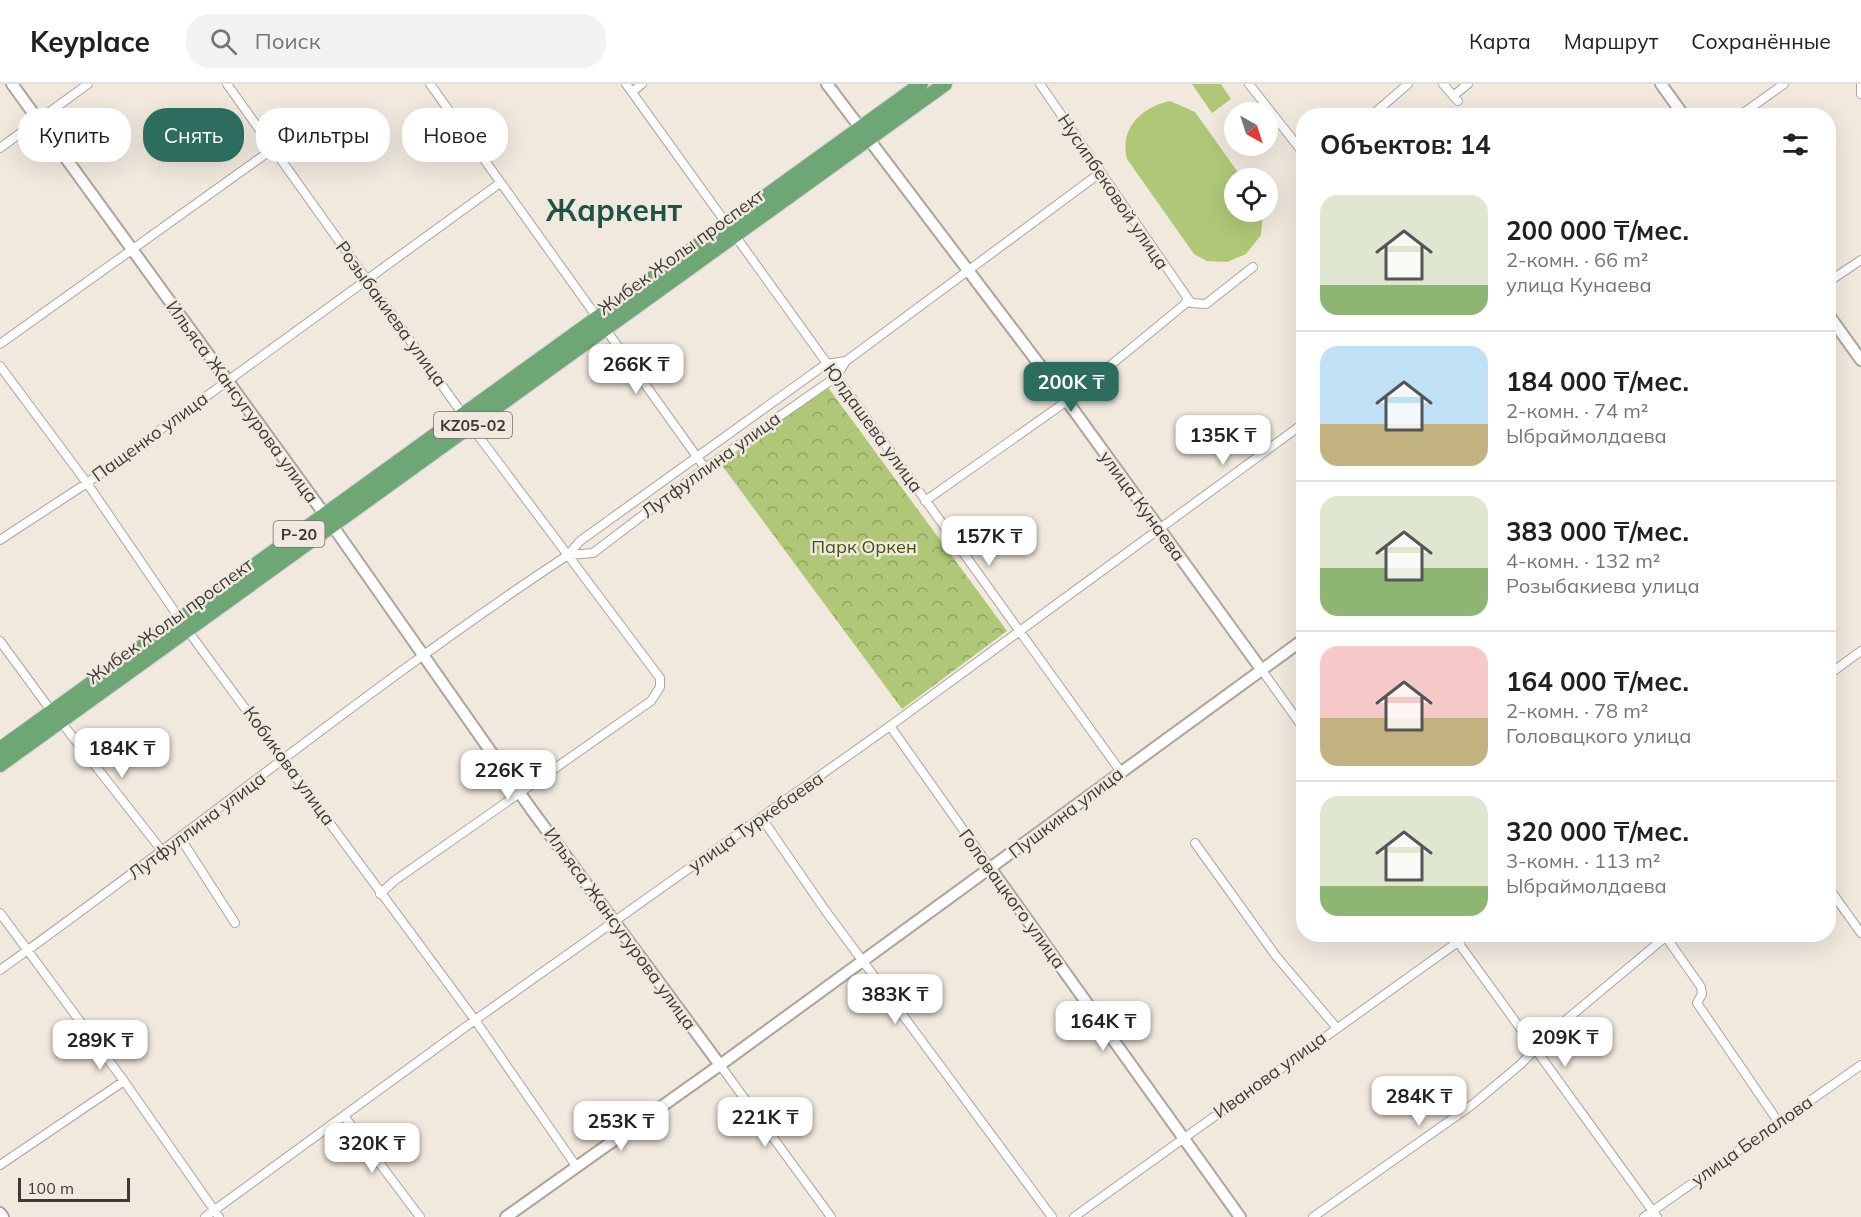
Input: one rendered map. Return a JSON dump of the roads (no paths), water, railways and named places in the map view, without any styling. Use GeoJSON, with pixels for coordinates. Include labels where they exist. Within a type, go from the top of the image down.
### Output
{"type":"FeatureCollection","features":[{"type":"Feature","properties":{"kind":"highway","name":"Жибек Жолы проспект"},"geometry":{"type":"LineString","coordinates":[[865,133],[921,84]]}},
{"type":"Feature","properties":{"kind":"highway","name":"Жибек Жолы проспект"},"geometry":{"type":"LineString","coordinates":[[0,765],[56,717],[865,133],[945,84]]}},
{"type":"Feature","properties":{"kind":"highway","name":"Жибек Жолы проспект"},"geometry":{"type":"LineString","coordinates":[[0,749],[56,717]]}},
{"type":"Feature","properties":{"kind":"main road","name":"Ильяса Жансугурова улица"},"geometry":{"type":"LineString","coordinates":[[12,84],[29,108]]}},
{"type":"Feature","properties":{"kind":"main road","name":"улица Кунаева"},"geometry":{"type":"LineString","coordinates":[[827,84],[1067,401],[1157,529],[1261,669]]}},
{"type":"Feature","properties":{"kind":"main road"},"geometry":{"type":"LineString","coordinates":[[1661,84],[1678,108]]}},
{"type":"Feature","properties":{"kind":"main road","name":"Ильяса Жансугурова улица"},"geometry":{"type":"LineString","coordinates":[[67,162],[329,521],[521,794],[720,1065]]}},
{"type":"Feature","properties":{"kind":"main road"},"geometry":{"type":"LineString","coordinates":[[1836,325],[1861,360]]}},
{"type":"Feature","properties":{"kind":"main road","name":"Пушкина улица"},"geometry":{"type":"LineString","coordinates":[[506,1217],[991,869],[1296,645]]}},
{"type":"Feature","properties":{"kind":"main road","name":"Головацкого улица"},"geometry":{"type":"LineString","coordinates":[[991,869],[1240,1217]]}},
{"type":"Feature","properties":{"kind":"main road"},"geometry":{"type":"LineString","coordinates":[[0,1213],[3,1217]]}},
{"type":"Feature","properties":{"kind":"street"},"geometry":{"type":"LineString","coordinates":[[56,108],[88,84]]}},
{"type":"Feature","properties":{"kind":"street","name":"Розыбакиева улица"},"geometry":{"type":"LineString","coordinates":[[227,84],[256,123]]}},
{"type":"Feature","properties":{"kind":"street"},"geometry":{"type":"LineString","coordinates":[[430,84],[705,468]]}},
{"type":"Feature","properties":{"kind":"street","name":"Юлдашева улица"},"geometry":{"type":"LineString","coordinates":[[626,84],[1120,772]]}},
{"type":"Feature","properties":{"kind":"street"},"geometry":{"type":"LineString","coordinates":[[632,92],[642,84]]}},
{"type":"Feature","properties":{"kind":"street","name":"Нусипбековой улица"},"geometry":{"type":"LineString","coordinates":[[1040,84],[1187,302]]}},
{"type":"Feature","properties":{"kind":"street"},"geometry":{"type":"LineString","coordinates":[[1249,84],[1296,144]]}},
{"type":"Feature","properties":{"kind":"street"},"geometry":{"type":"LineString","coordinates":[[1380,108],[1408,84]]}},
{"type":"Feature","properties":{"kind":"street"},"geometry":{"type":"LineString","coordinates":[[1443,84],[1455,98],[1468,84]]}},
{"type":"Feature","properties":{"kind":"street"},"geometry":{"type":"LineString","coordinates":[[1750,108],[1784,84]]}},
{"type":"Feature","properties":{"kind":"street"},"geometry":{"type":"LineString","coordinates":[[1861,84],[1861,94]]}},
{"type":"Feature","properties":{"kind":"street"},"geometry":{"type":"LineString","coordinates":[[0,148],[18,135]]}},
{"type":"Feature","properties":{"kind":"street"},"geometry":{"type":"LineString","coordinates":[[0,344],[256,161]]}},
{"type":"Feature","properties":{"kind":"street","name":"Розыбакиева улица"},"geometry":{"type":"LineString","coordinates":[[284,162],[467,421],[660,678],[660,687],[651,701],[521,794]]}},
{"type":"Feature","properties":{"kind":"street","name":"Лутфуллина улица"},"geometry":{"type":"LineString","coordinates":[[568,555],[593,553],[705,468],[836,377],[846,361],[1100,173]]}},
{"type":"Feature","properties":{"kind":"street","name":"Пащенко улица"},"geometry":{"type":"LineString","coordinates":[[0,540],[87,483],[500,183]]}},
{"type":"Feature","properties":{"kind":"street"},"geometry":{"type":"LineString","coordinates":[[1836,277],[1861,260]]}},
{"type":"Feature","properties":{"kind":"street"},"geometry":{"type":"LineString","coordinates":[[926,501],[1067,401],[1187,302],[1206,304],[1253,267]]}},
{"type":"Feature","properties":{"kind":"street","name":"Лутфуллина улица"},"geometry":{"type":"LineString","coordinates":[[0,970],[163,852],[422,655],[568,555],[580,541],[696,457],[826,364],[846,361]]}},
{"type":"Feature","properties":{"kind":"street","name":"Кобикова улица"},"geometry":{"type":"LineString","coordinates":[[0,366],[87,483],[185,625],[286,759],[380,894],[475,1020],[576,1166]]}},
{"type":"Feature","properties":{"kind":"street","name":"улица Туркебаева"},"geometry":{"type":"LineString","coordinates":[[205,1217],[216,1214],[475,1020],[890,726],[1296,429]]}},
{"type":"Feature","properties":{"kind":"street"},"geometry":{"type":"LineString","coordinates":[[0,641],[56,717],[163,852]]}},
{"type":"Feature","properties":{"kind":"street"},"geometry":{"type":"LineString","coordinates":[[1836,669],[1861,651]]}},
{"type":"Feature","properties":{"kind":"street","name":"улица Кунаева"},"geometry":{"type":"LineString","coordinates":[[1261,669],[1296,718]]}},
{"type":"Feature","properties":{"kind":"street","name":"Головацкого улица"},"geometry":{"type":"LineString","coordinates":[[890,726],[991,869]]}},
{"type":"Feature","properties":{"kind":"street"},"geometry":{"type":"LineString","coordinates":[[380,894],[394,881],[521,794]]}},
{"type":"Feature","properties":{"kind":"street"},"geometry":{"type":"LineString","coordinates":[[761,817],[863,961],[1052,1217]]}},
{"type":"Feature","properties":{"kind":"street"},"geometry":{"type":"LineString","coordinates":[[181,838],[213,885],[235,923]]}},
{"type":"Feature","properties":{"kind":"street"},"geometry":{"type":"LineString","coordinates":[[1195,843],[1276,956],[1336,1028]]}},
{"type":"Feature","properties":{"kind":"street"},"geometry":{"type":"LineString","coordinates":[[1836,898],[1861,933]]}},
{"type":"Feature","properties":{"kind":"street"},"geometry":{"type":"LineString","coordinates":[[0,913],[124,1081],[216,1214]]}},
{"type":"Feature","properties":{"kind":"street"},"geometry":{"type":"LineString","coordinates":[[1458,942],[1655,1214]]}},
{"type":"Feature","properties":{"kind":"street","name":"Иванова улица"},"geometry":{"type":"LineString","coordinates":[[1074,1217],[1458,942]]}},
{"type":"Feature","properties":{"kind":"street"},"geometry":{"type":"LineString","coordinates":[[1313,1217],[1472,1105],[1521,1064],[1535,1048],[1601,989],[1660,942]]}},
{"type":"Feature","properties":{"kind":"street"},"geometry":{"type":"LineString","coordinates":[[1671,942],[1701,987],[1702,994],[1697,1003],[1779,1123]]}},
{"type":"Feature","properties":{"kind":"street","name":"Ильяса Жансугурова улица"},"geometry":{"type":"LineString","coordinates":[[720,1065],[831,1217]]}},
{"type":"Feature","properties":{"kind":"street","name":"улица Белалова"},"geometry":{"type":"LineString","coordinates":[[1644,1217],[1655,1214],[1861,1065]]}},
{"type":"Feature","properties":{"kind":"street"},"geometry":{"type":"LineString","coordinates":[[0,1165],[124,1081]]}},
{"type":"Feature","properties":{"kind":"street"},"geometry":{"type":"LineString","coordinates":[[344,1116],[420,1217]]}},
{"type":"Feature","properties":{"kind":"district","name":"Жаркент"},"geometry":{"type":"Point","coordinates":[614,211]}},
{"type":"Feature","properties":{"kind":"park label","name":"Парк Оркен"},"geometry":{"type":"Point","coordinates":[864,547]}}]}
